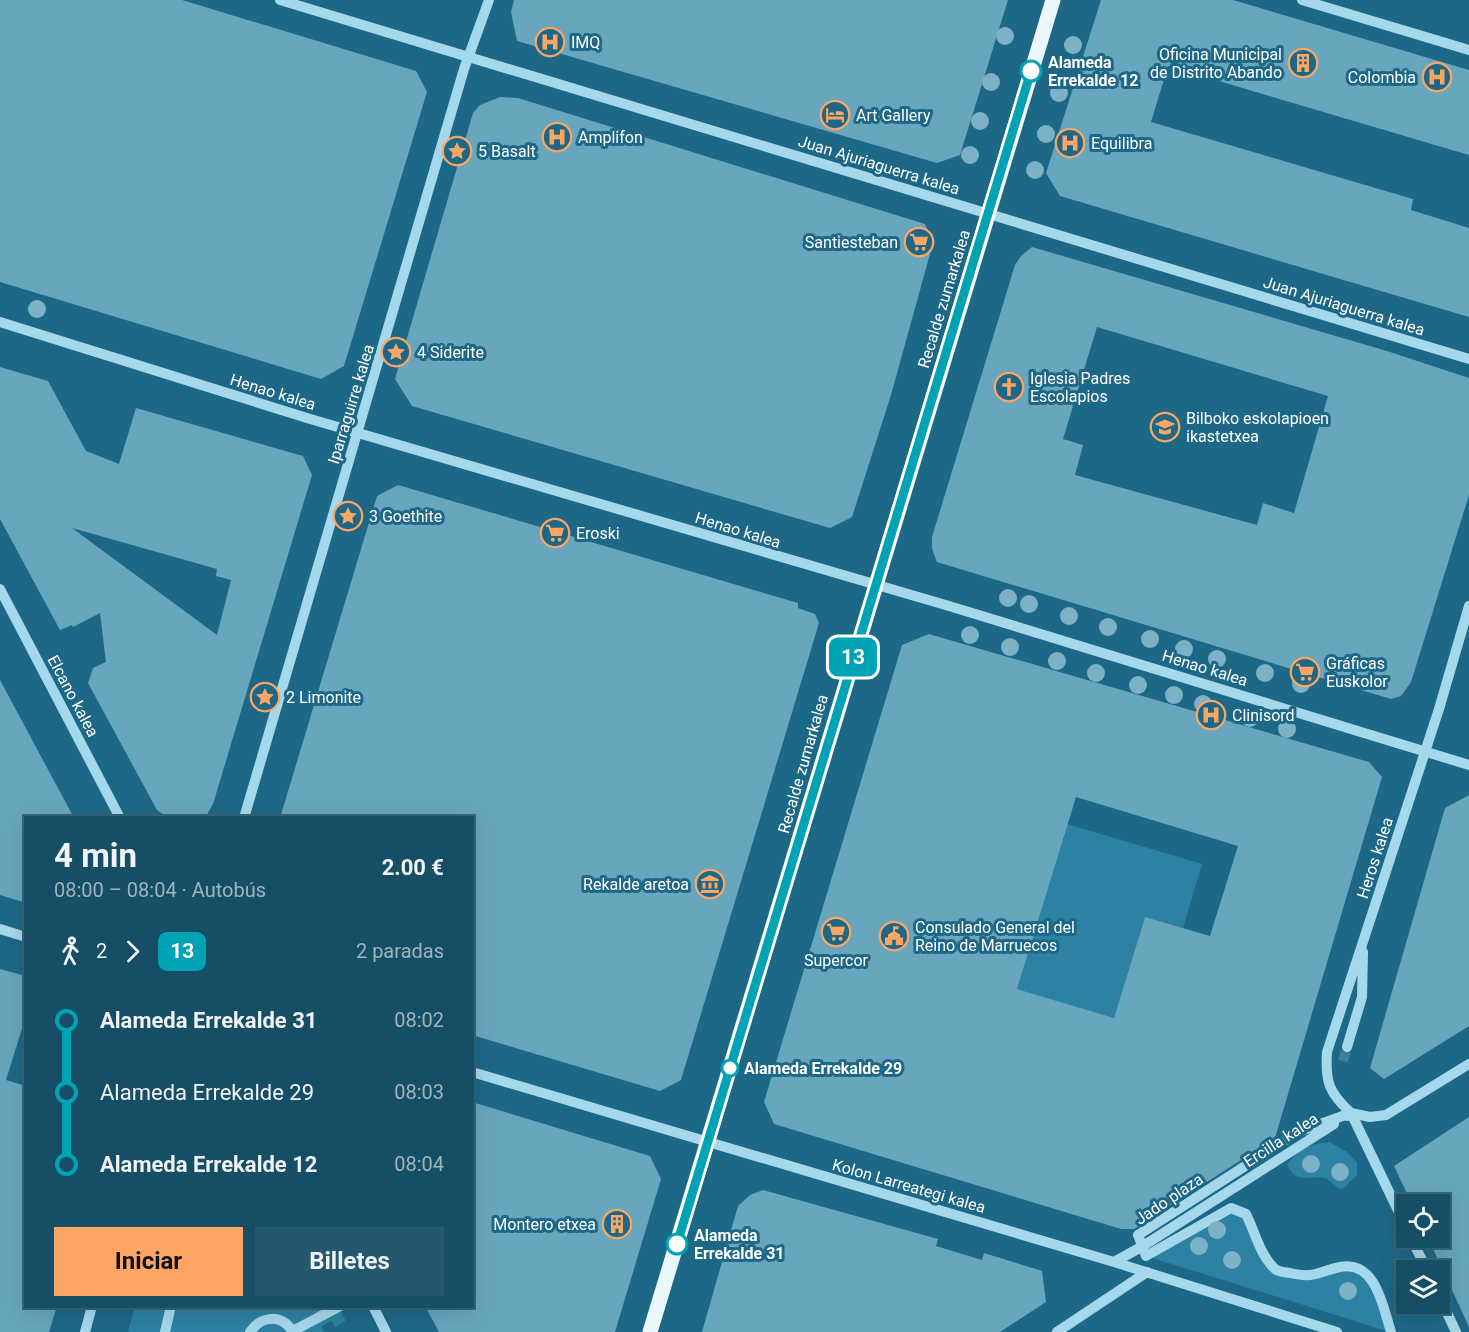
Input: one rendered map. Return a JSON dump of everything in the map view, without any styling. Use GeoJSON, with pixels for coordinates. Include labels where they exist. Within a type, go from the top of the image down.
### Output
{"type":"FeatureCollection","features":[{"type":"Feature","properties":{"kind":"main road","name":"Recalde zumarkalea"},"geometry":{"type":"LineString","coordinates":[[650,1332],[874,584],[1053,0]]}},
{"type":"Feature","properties":{"kind":"street","name":"Juan Ajuriaguerra kalea"},"geometry":{"type":"LineString","coordinates":[[280,0],[1469,359]]}},
{"type":"Feature","properties":{"kind":"street","name":"Iparraguirre kalea"},"geometry":{"type":"LineString","coordinates":[[245,816],[468,57],[489,0]]}},
{"type":"Feature","properties":{"kind":"street"},"geometry":{"type":"LineString","coordinates":[[1302,0],[1469,50]]}},
{"type":"Feature","properties":{"kind":"street","name":"Henao kalea"},"geometry":{"type":"LineString","coordinates":[[0,322],[357,433],[874,584],[1469,765]]}},
{"type":"Feature","properties":{"kind":"street","name":"Elcano kalea"},"geometry":{"type":"LineString","coordinates":[[0,589],[119,816]]}},
{"type":"Feature","properties":{"kind":"street","name":"Heros kalea"},"geometry":{"type":"LineString","coordinates":[[1351,1113],[1329,1087],[1326,1070],[1328,1052],[1425,752],[1469,606]]}},
{"type":"Feature","properties":{"kind":"street"},"geometry":{"type":"LineString","coordinates":[[0,929],[24,936]]}},
{"type":"Feature","properties":{"kind":"street"},"geometry":{"type":"LineString","coordinates":[[1347,1047],[1362,997],[1362,946]]}},
{"type":"Feature","properties":{"kind":"street"},"geometry":{"type":"LineString","coordinates":[[1351,1113],[1370,1117],[1386,1115],[1469,1064]]}},
{"type":"Feature","properties":{"kind":"street","name":"Kolon Larreategi kalea"},"geometry":{"type":"LineString","coordinates":[[474,1073],[1114,1262],[1337,1332]]}},
{"type":"Feature","properties":{"kind":"street"},"geometry":{"type":"LineString","coordinates":[[1351,1113],[1396,1207]]}},
{"type":"Feature","properties":{"kind":"street","name":"Ercilla kalea"},"geometry":{"type":"LineString","coordinates":[[1114,1262],[1143,1246],[1351,1113]]}},
{"type":"Feature","properties":{"kind":"street","name":"Jado plaza"},"geometry":{"type":"LineString","coordinates":[[1143,1246],[1146,1256],[1231,1208],[1246,1214],[1261,1251],[1275,1270],[1299,1275],[1321,1275],[1340,1267],[1360,1269],[1376,1285],[1391,1332]]}},
{"type":"Feature","properties":{"kind":"street"},"geometry":{"type":"LineString","coordinates":[[1057,1332],[1147,1272]]}},
{"type":"Feature","properties":{"kind":"street"},"geometry":{"type":"LineString","coordinates":[[85,1332],[91,1308]]}},
{"type":"Feature","properties":{"kind":"street"},"geometry":{"type":"LineString","coordinates":[[165,1332],[171,1308]]}},
{"type":"Feature","properties":{"kind":"street"},"geometry":{"type":"LineString","coordinates":[[250,1332],[260,1321],[270,1318],[280,1320],[293,1332],[336,1308]]}},
{"type":"Feature","properties":{"kind":"street"},"geometry":{"type":"LineString","coordinates":[[374,1308],[386,1332]]}},
{"type":"Feature","properties":{"kind":"street"},"geometry":{"type":"LineString","coordinates":[[1448,1314],[1456,1332]]}},
{"type":"Feature","properties":{"kind":"shaded area"},"geometry":{"type":"Polygon","coordinates":[[[1067,824],[1202,864],[1183,928],[1145,917],[1114,1018],[1017,989],[1067,824]]]}},
{"type":"Feature","properties":{"kind":"shaded area"},"geometry":{"type":"Polygon","coordinates":[[[1329,1142],[1346,1151],[1357,1163],[1357,1175],[1344,1188],[1339,1189],[1326,1178],[1299,1177],[1287,1165],[1305,1148],[1329,1142]]]}},
{"type":"Feature","properties":{"kind":"shaded area"},"geometry":{"type":"Polygon","coordinates":[[[1231,1208],[1246,1214],[1275,1270],[1299,1275],[1360,1269],[1376,1285],[1390,1332],[1146,1256],[1231,1208]]]}},
{"type":"Feature","properties":{"kind":"shaded area"},"geometry":{"type":"Polygon","coordinates":[[[135,1308],[339,1308],[346,1321],[335,1327],[331,1321],[321,1326],[324,1332],[128,1332],[135,1308]]]}},
{"type":"Feature","properties":{"kind":"building"},"geometry":{"type":"Polygon","coordinates":[[[0,0],[182,0],[416,71],[427,92],[344,366],[321,379],[0,282],[0,0]]]}},
{"type":"Feature","properties":{"kind":"building"},"geometry":{"type":"Polygon","coordinates":[[[514,0],[1008,0],[960,155],[937,163],[517,41],[511,12],[514,0]]]}},
{"type":"Feature","properties":{"kind":"building"},"geometry":{"type":"Polygon","coordinates":[[[1101,0],[1233,0],[1469,70],[1469,155],[1168,66],[1151,122],[1413,199],[1411,210],[1469,228],[1469,317],[1060,196],[1046,173],[1101,0]]]}},
{"type":"Feature","properties":{"kind":"building"},"geometry":{"type":"Polygon","coordinates":[[[500,97],[518,98],[925,224],[933,243],[891,395],[852,517],[830,528],[412,406],[395,379],[473,113],[480,105],[500,97]]]}},
{"type":"Feature","properties":{"kind":"building","name":"Bilboko eskolapioen ikastetxea"},"geometry":{"type":"Polygon","coordinates":[[[1032,247],[1387,351],[1469,378],[1469,495],[1411,682],[1401,696],[1391,699],[937,562],[932,549],[932,537],[1015,265],[1021,256],[1032,247]],[[1097,327],[1063,439],[1083,445],[1075,475],[1257,525],[1263,503],[1294,513],[1328,396],[1097,327]]]}},
{"type":"Feature","properties":{"kind":"building"},"geometry":{"type":"Polygon","coordinates":[[[0,367],[48,381],[86,451],[119,464],[136,408],[303,456],[312,475],[213,804],[206,816],[165,816],[157,810],[88,683],[93,668],[106,662],[100,613],[73,627],[72,625],[60,630],[0,519],[0,367]],[[72,528],[217,635],[231,580],[216,576],[217,569],[72,528]]]}},
{"type":"Feature","properties":{"kind":"building"},"geometry":{"type":"Polygon","coordinates":[[[398,485],[798,603],[798,608],[815,614],[819,623],[681,1080],[660,1091],[474,1036],[474,816],[281,816],[377,496],[398,485]]]}},
{"type":"Feature","properties":{"kind":"building"},"geometry":{"type":"Polygon","coordinates":[[[929,634],[1369,762],[1382,777],[1275,1138],[1134,1229],[1121,1229],[774,1124],[764,1102],[902,645],[929,634]],[[1076,797],[1017,989],[1114,1018],[1145,917],[1210,936],[1238,846],[1076,797]]]}},
{"type":"Feature","properties":{"kind":"building"},"geometry":{"type":"Polygon","coordinates":[[[0,680],[73,816],[24,816],[24,902],[0,895],[0,680]]]}},
{"type":"Feature","properties":{"kind":"building"},"geometry":{"type":"Polygon","coordinates":[[[1469,795],[1469,1026],[1384,1079],[1370,1068],[1445,808],[1469,795]]]}},
{"type":"Feature","properties":{"kind":"building"},"geometry":{"type":"Polygon","coordinates":[[[0,969],[24,975],[24,1022],[6,1080],[24,1085],[24,1308],[56,1308],[49,1332],[0,1332],[0,969]]]}},
{"type":"Feature","properties":{"kind":"building"},"geometry":{"type":"Polygon","coordinates":[[[474,1103],[650,1156],[661,1179],[615,1332],[439,1332],[426,1308],[474,1308],[474,1103]]]}},
{"type":"Feature","properties":{"kind":"building"},"geometry":{"type":"Polygon","coordinates":[[[1469,1117],[1469,1327],[1450,1286],[1450,1260],[1438,1260],[1433,1248],[1450,1248],[1450,1194],[1407,1194],[1394,1166],[1469,1117]]]}},
{"type":"Feature","properties":{"kind":"building"},"geometry":{"type":"Polygon","coordinates":[[[763,1190],[938,1239],[936,1246],[982,1260],[984,1253],[1042,1271],[1046,1302],[1000,1332],[702,1332],[738,1206],[750,1195],[763,1190]]]}},
{"type":"Feature","properties":{"kind":"tunnel"},"geometry":{"type":"LineString","coordinates":[[1343,1061],[1347,1047]]}},
{"type":"Feature","properties":{"kind":"bus line","name":"13"},"geometry":{"type":"LineString","coordinates":[[677,1244],[874,584],[1031,71]]}},
{"type":"Feature","properties":{"kind":"place","name":"IMQ"},"geometry":{"type":"Point","coordinates":[550,42]}},
{"type":"Feature","properties":{"kind":"place","name":"Oficina Municipal de Distrito Abando"},"geometry":{"type":"Point","coordinates":[1303,63]}},
{"type":"Feature","properties":{"kind":"place","name":"Alameda Errekalde 12"},"geometry":{"type":"Point","coordinates":[1031,71]}},
{"type":"Feature","properties":{"kind":"place","name":"Colombia"},"geometry":{"type":"Point","coordinates":[1437,77]}},
{"type":"Feature","properties":{"kind":"place","name":"Art Gallery"},"geometry":{"type":"Point","coordinates":[835,115]}},
{"type":"Feature","properties":{"kind":"place","name":"Amplifon"},"geometry":{"type":"Point","coordinates":[557,137]}},
{"type":"Feature","properties":{"kind":"place","name":"Equilibra"},"geometry":{"type":"Point","coordinates":[1070,143]}},
{"type":"Feature","properties":{"kind":"place","name":"5 Basalt"},"geometry":{"type":"Point","coordinates":[457,151]}},
{"type":"Feature","properties":{"kind":"place","name":"Santiesteban"},"geometry":{"type":"Point","coordinates":[919,242]}},
{"type":"Feature","properties":{"kind":"place","name":"4 Siderite"},"geometry":{"type":"Point","coordinates":[396,352]}},
{"type":"Feature","properties":{"kind":"place","name":"Iglesia Padres Escolapios"},"geometry":{"type":"Point","coordinates":[1009,387]}},
{"type":"Feature","properties":{"kind":"place","name":"Bilboko eskolapioen ikastetxea"},"geometry":{"type":"Point","coordinates":[1165,427]}},
{"type":"Feature","properties":{"kind":"place","name":"3 Goethite"},"geometry":{"type":"Point","coordinates":[348,516]}},
{"type":"Feature","properties":{"kind":"place","name":"Eroski"},"geometry":{"type":"Point","coordinates":[555,533]}},
{"type":"Feature","properties":{"kind":"place","name":"Gráficas Euskolor"},"geometry":{"type":"Point","coordinates":[1305,672]}},
{"type":"Feature","properties":{"kind":"place","name":"2 Limonite"},"geometry":{"type":"Point","coordinates":[265,697]}},
{"type":"Feature","properties":{"kind":"place","name":"Clinisord"},"geometry":{"type":"Point","coordinates":[1211,715]}},
{"type":"Feature","properties":{"kind":"place","name":"Rekalde aretoa"},"geometry":{"type":"Point","coordinates":[710,884]}},
{"type":"Feature","properties":{"kind":"place","name":"Supercor"},"geometry":{"type":"Point","coordinates":[836,932]}},
{"type":"Feature","properties":{"kind":"place","name":"Consulado General del Reino de Marruecos"},"geometry":{"type":"Point","coordinates":[894,936]}},
{"type":"Feature","properties":{"kind":"place","name":"Alameda Errekalde 29"},"geometry":{"type":"Point","coordinates":[730,1068]}},
{"type":"Feature","properties":{"kind":"place","name":"Montero etxea"},"geometry":{"type":"Point","coordinates":[617,1224]}},
{"type":"Feature","properties":{"kind":"place","name":"Alameda Errekalde 31"},"geometry":{"type":"Point","coordinates":[677,1244]}}]}
